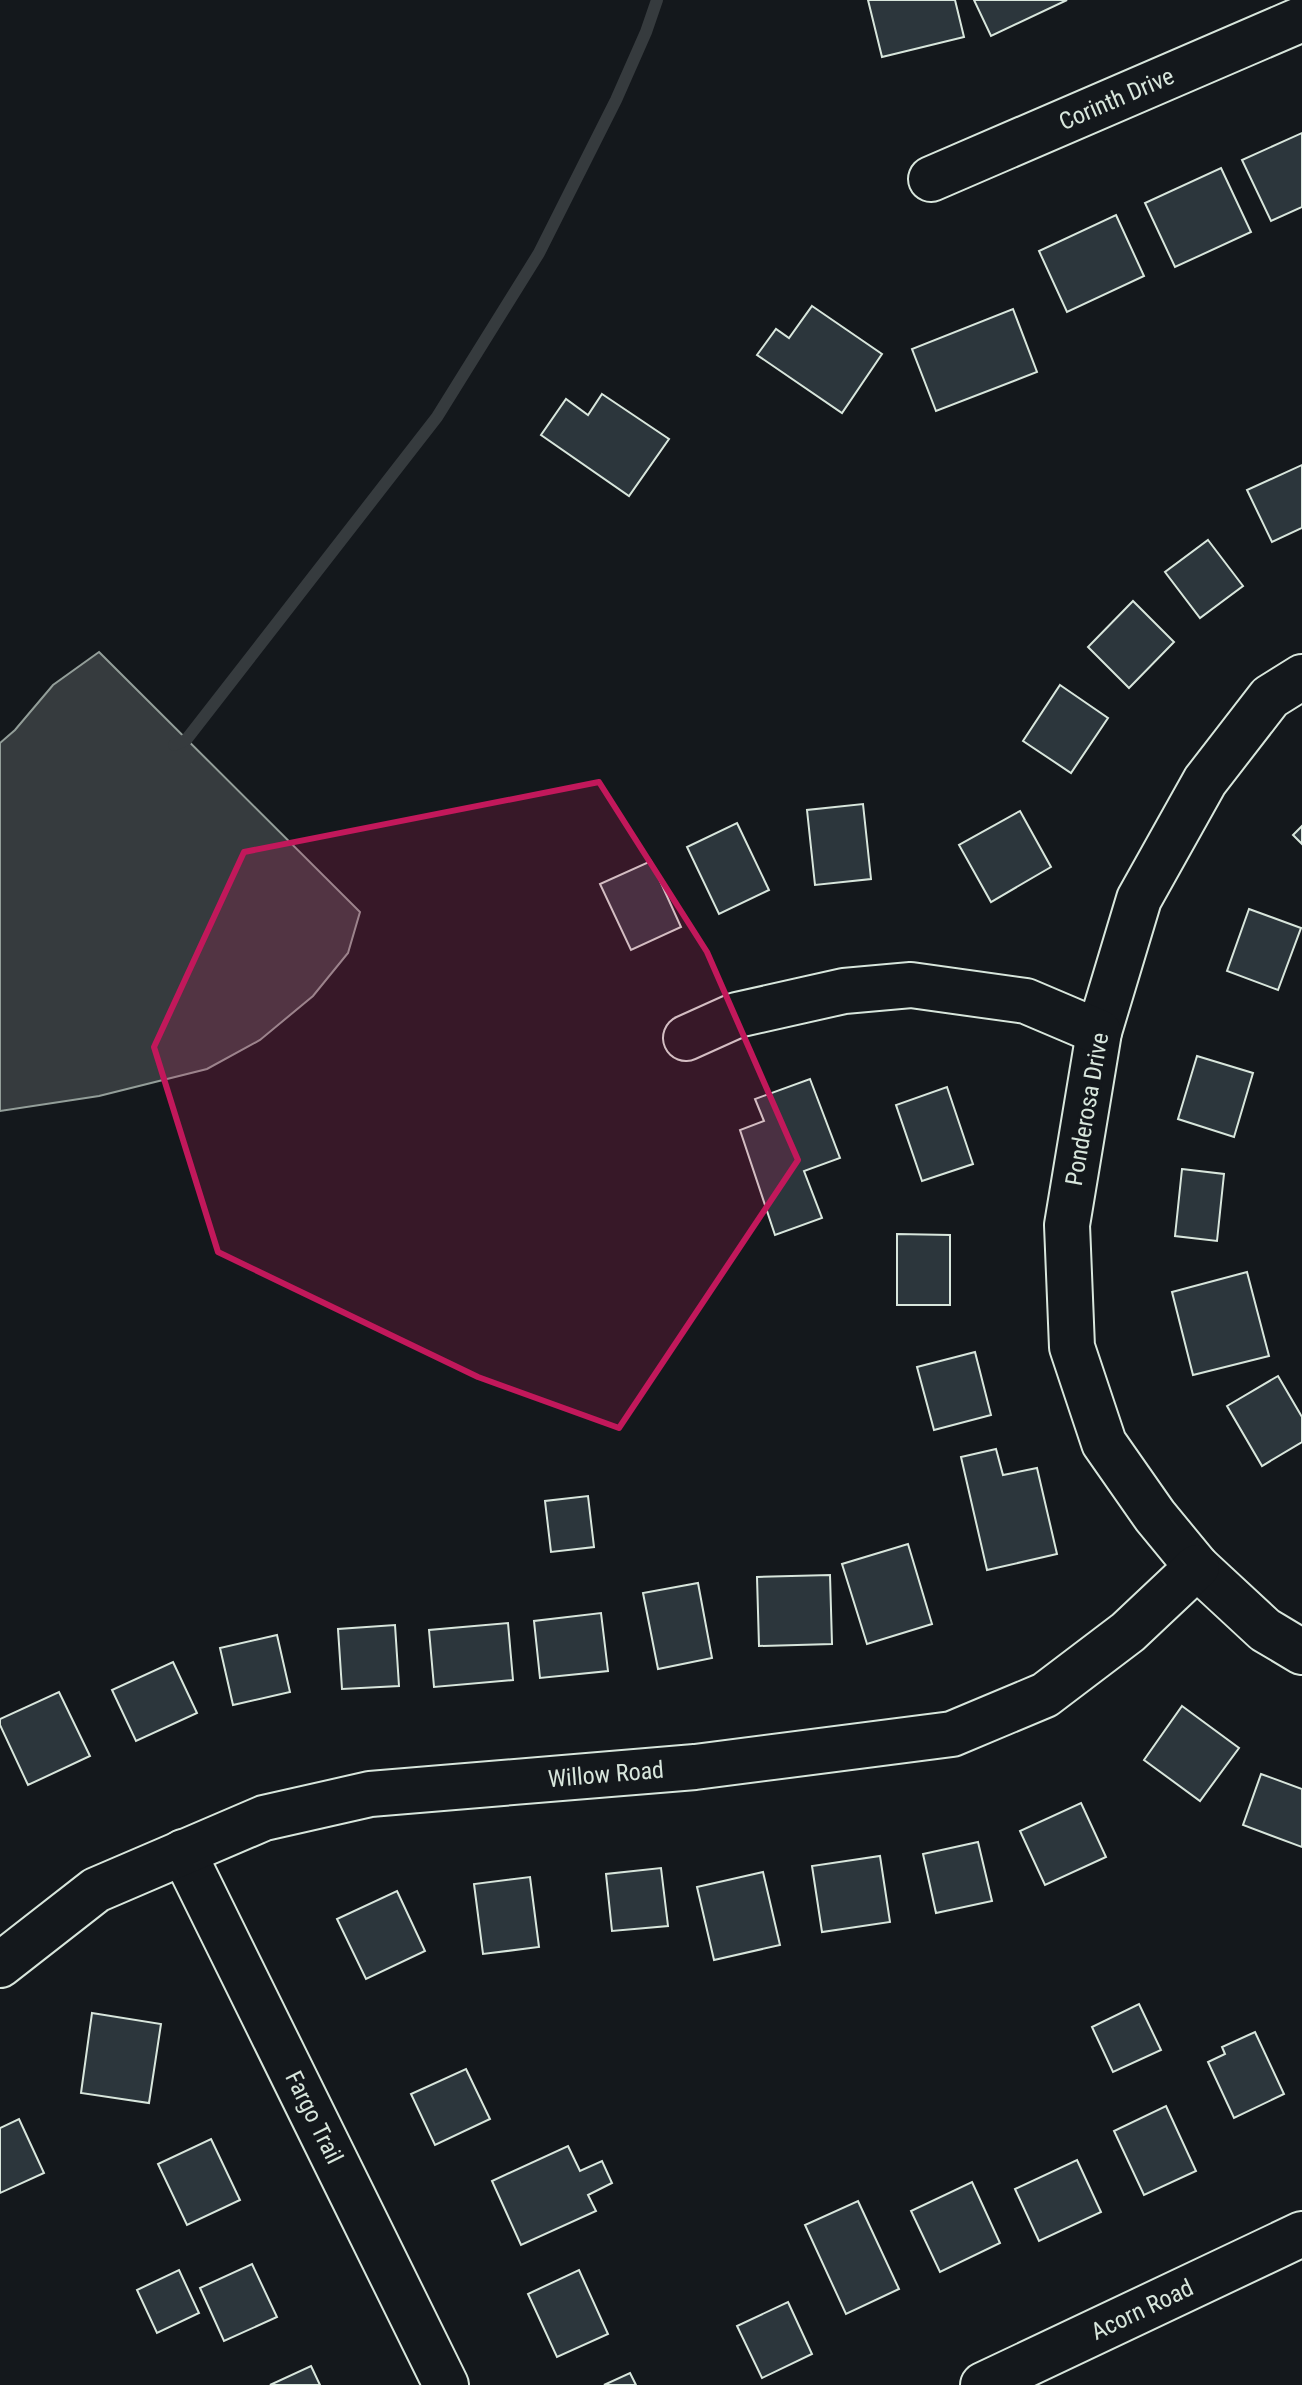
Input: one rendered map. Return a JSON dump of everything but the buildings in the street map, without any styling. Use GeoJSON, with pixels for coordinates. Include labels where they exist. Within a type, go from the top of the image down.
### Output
{"type":"FeatureCollection","features":[{"type":"Feature","properties":{"kind":"street","name":"Corinth Drive"},"geometry":{"type":"LineString","coordinates":[[931,179],[1302,19]]}},
{"type":"Feature","properties":{"kind":"street","name":"Ponderosa Drive"},"geometry":{"type":"LineString","coordinates":[[1302,677],[1270,697],[1205,781],[1139,899],[1099,1032],[1067,1225],[1072,1347],[1104,1443],[1155,1516],[1197,1567],[1265,1630],[1302,1652]]}},
{"type":"Feature","properties":{"kind":"street"},"geometry":{"type":"LineString","coordinates":[[686,1038],[737,1015],[844,991],[911,985],[1026,1001],[1099,1032]]}},
{"type":"Feature","properties":{"kind":"street","name":"Willow Road"},"geometry":{"type":"LineString","coordinates":[[0,1965],[96,1890],[264,1818],[370,1794],[695,1767],[952,1734],[1045,1695],[1128,1632],[1197,1567]]}},
{"type":"Feature","properties":{"kind":"street","name":"Fargo Trail"},"geometry":{"type":"LineString","coordinates":[[183,1852],[446,2385]]}},
{"type":"Feature","properties":{"kind":"street","name":"Acorn Road"},"geometry":{"type":"LineString","coordinates":[[983,2385],[1302,2234]]}},
{"type":"Feature","properties":{"kind":"highlighted area"},"geometry":{"type":"Polygon","coordinates":[[[599,782],[707,952],[798,1160],[619,1428],[478,1377],[218,1252],[154,1047],[244,852],[599,782]]]}},
{"type":"Feature","properties":{"kind":"shaded area"},"geometry":{"type":"Polygon","coordinates":[[[99,652],[360,912],[348,953],[313,996],[260,1040],[207,1069],[99,1096],[0,1111],[0,743],[53,685],[99,652]]]}},
{"type":"Feature","properties":{"kind":"waterway"},"geometry":{"type":"LineString","coordinates":[[174,745],[186,740],[437,417],[539,253],[616,100],[657,0]]}}]}
